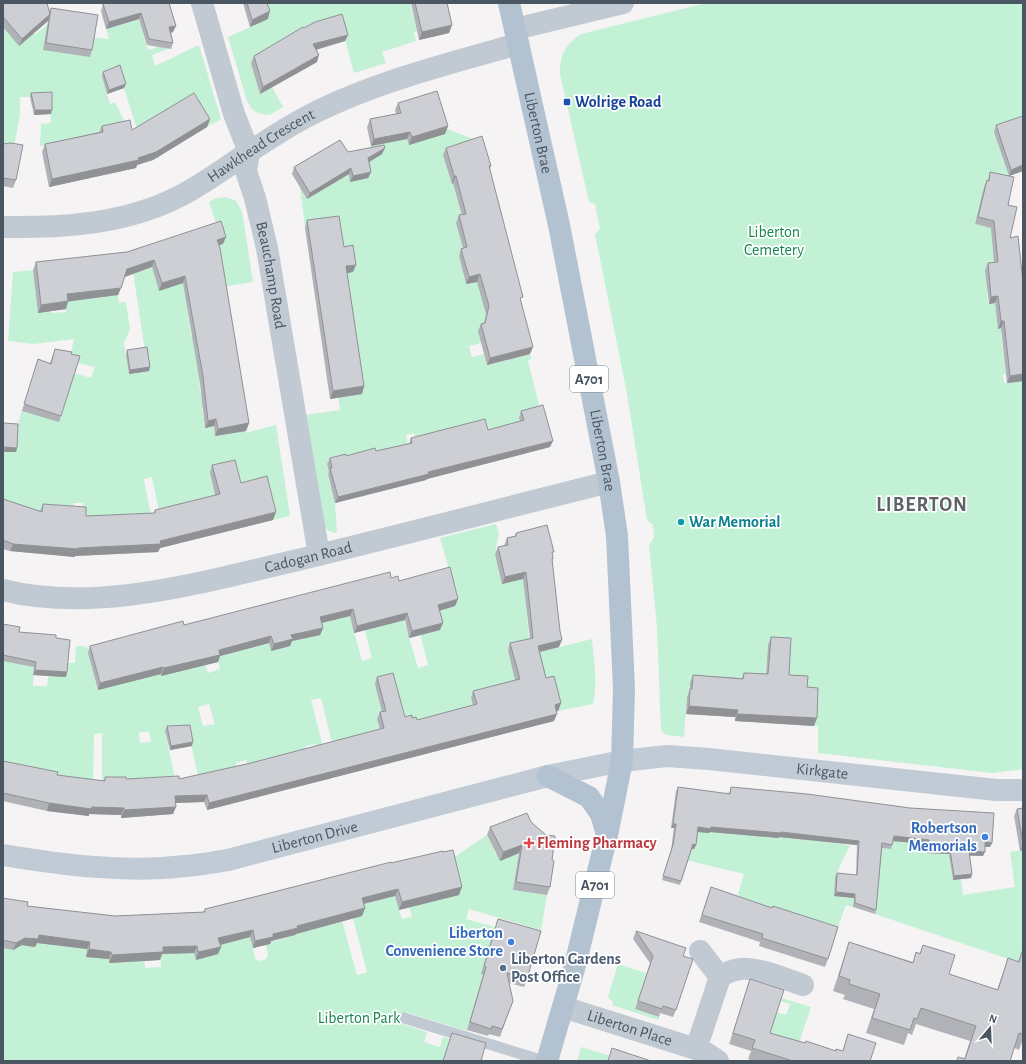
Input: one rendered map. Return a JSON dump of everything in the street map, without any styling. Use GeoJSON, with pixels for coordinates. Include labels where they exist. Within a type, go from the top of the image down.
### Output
{"type":"FeatureCollection","features":[{"type":"Feature","properties":{"kind":"main road","name":"Liberton Brae"},"geometry":{"type":"LineString","coordinates":[[509,3],[559,225],[609,482],[617,536],[624,689],[622,761]]}},
{"type":"Feature","properties":{"kind":"main road","name":"A701"},"geometry":{"type":"LineString","coordinates":[[548,1061],[607,835],[622,761]]}},
{"type":"Feature","properties":{"kind":"main road"},"geometry":{"type":"LineString","coordinates":[[548,776],[589,797],[601,814],[607,835]]}},
{"type":"Feature","properties":{"kind":"street","name":"Beauchamp Road"},"geometry":{"type":"LineString","coordinates":[[202,3],[234,114],[249,152],[246,171],[255,198],[267,248],[319,554]]}},
{"type":"Feature","properties":{"kind":"street"},"geometry":{"type":"LineString","coordinates":[[517,37],[623,3]]}},
{"type":"Feature","properties":{"kind":"street","name":"Hawkhead Crescent"},"geometry":{"type":"LineString","coordinates":[[3,227],[57,227],[81,225],[102,222],[148,209],[180,196],[311,115],[379,86],[449,64],[517,37]]}},
{"type":"Feature","properties":{"kind":"street","name":"Cadogan Road"},"geometry":{"type":"LineString","coordinates":[[3,590],[19,595],[44,597],[113,598],[192,584],[609,482]]}},
{"type":"Feature","properties":{"kind":"street","name":"Kirkgate"},"geometry":{"type":"LineString","coordinates":[[622,761],[666,756],[688,757],[996,790],[1023,790]]}},
{"type":"Feature","properties":{"kind":"street","name":"Liberton Drive"},"geometry":{"type":"LineString","coordinates":[[3,855],[68,865],[147,868],[186,866],[228,860],[548,776],[622,761]]}},
{"type":"Feature","properties":{"kind":"street"},"geometry":{"type":"LineString","coordinates":[[700,951],[720,977]]}},
{"type":"Feature","properties":{"kind":"street"},"geometry":{"type":"LineString","coordinates":[[696,1049],[720,977],[726,973],[737,970],[756,970],[803,985]]}},
{"type":"Feature","properties":{"kind":"street","name":"Liberton Place"},"geometry":{"type":"LineString","coordinates":[[563,1007],[696,1049],[706,1053],[718,1061]]}},
{"type":"Feature","properties":{"kind":"lane"},"geometry":{"type":"LineString","coordinates":[[404,1018],[544,1061]]}},
{"type":"Feature","properties":{"kind":"green space"},"geometry":{"type":"Polygon","coordinates":[[[135,3],[148,50],[169,44],[170,48],[152,55],[155,66],[199,45],[221,119],[207,127],[191,101],[146,128],[163,154],[157,159],[151,139],[141,142],[118,69],[102,76],[110,104],[115,102],[127,127],[98,131],[100,140],[40,146],[41,124],[51,123],[50,97],[20,97],[20,115],[13,152],[3,149],[3,27],[19,45],[34,33],[36,34],[57,16],[93,37],[109,39],[106,29],[135,3]]]}},
{"type":"Feature","properties":{"kind":"green space"},"geometry":{"type":"Polygon","coordinates":[[[267,3],[410,3],[417,31],[414,32],[416,41],[382,52],[386,63],[354,73],[340,21],[261,94],[272,87],[283,107],[271,114],[266,115],[256,112],[251,108],[247,101],[228,37],[268,19],[267,3]]]}},
{"type":"Feature","properties":{"kind":"green space","name":"Liberton Cemetery"},"geometry":{"type":"Polygon","coordinates":[[[706,3],[1023,3],[1023,144],[994,132],[1009,176],[1007,181],[986,188],[975,224],[1010,232],[1007,290],[987,293],[988,304],[995,303],[998,328],[1022,326],[1001,332],[1006,374],[1003,374],[1004,383],[1023,381],[1023,769],[992,773],[818,753],[818,726],[814,726],[786,683],[768,645],[765,682],[690,683],[689,697],[687,697],[684,737],[667,735],[661,730],[657,627],[649,545],[654,538],[653,525],[647,520],[627,394],[595,234],[600,229],[595,204],[589,202],[560,74],[560,67],[562,55],[567,46],[581,34],[706,3]]]}},
{"type":"Feature","properties":{"kind":"green space"},"geometry":{"type":"Polygon","coordinates":[[[444,128],[479,141],[488,173],[468,220],[456,223],[461,241],[466,251],[459,257],[466,284],[481,280],[484,306],[488,305],[481,343],[469,346],[472,357],[484,354],[487,365],[530,354],[531,359],[528,361],[541,412],[519,418],[521,427],[514,456],[426,479],[414,433],[406,435],[409,450],[361,481],[365,496],[359,497],[352,469],[327,464],[330,474],[328,475],[335,503],[337,533],[333,533],[324,526],[305,415],[340,410],[338,397],[362,394],[361,386],[338,345],[322,347],[325,277],[353,272],[305,228],[300,187],[366,155],[371,146],[444,128]]]}},
{"type":"Feature","properties":{"kind":"green space"},"geometry":{"type":"Polygon","coordinates":[[[225,197],[235,200],[242,211],[253,282],[222,287],[187,307],[191,337],[202,335],[221,380],[199,383],[201,393],[210,392],[213,407],[202,409],[205,428],[214,426],[215,436],[246,431],[246,433],[276,425],[290,516],[273,520],[251,487],[210,473],[216,502],[160,516],[152,477],[144,479],[152,521],[83,524],[83,503],[74,503],[74,514],[3,508],[3,451],[16,452],[17,428],[23,406],[49,415],[70,372],[91,378],[95,367],[69,361],[74,339],[34,344],[8,341],[13,272],[33,270],[38,312],[49,303],[51,313],[66,312],[65,301],[118,295],[119,303],[126,302],[130,329],[124,343],[129,373],[148,371],[131,258],[142,271],[223,244],[209,202],[217,198],[225,197]]]}},
{"type":"Feature","properties":{"kind":"green space"},"geometry":{"type":"Polygon","coordinates":[[[496,524],[499,533],[495,554],[542,583],[524,585],[529,637],[543,651],[592,639],[595,663],[593,704],[558,711],[475,696],[471,697],[474,712],[410,725],[384,699],[381,735],[333,747],[321,698],[311,700],[331,779],[326,780],[316,744],[305,746],[307,754],[254,780],[259,798],[256,798],[246,760],[236,763],[238,772],[199,781],[188,730],[165,731],[176,783],[102,784],[102,733],[94,734],[93,787],[55,782],[56,772],[36,770],[3,770],[3,661],[12,662],[36,640],[33,686],[47,686],[48,676],[67,663],[75,663],[76,646],[83,646],[96,651],[91,665],[98,690],[204,660],[208,673],[220,669],[217,657],[286,631],[317,624],[345,598],[362,661],[372,658],[362,619],[404,620],[418,668],[428,665],[415,614],[435,612],[450,573],[440,538],[496,524]],[[209,704],[198,707],[203,726],[215,724],[209,704]],[[139,732],[140,743],[151,742],[149,732],[139,732]]]}},
{"type":"Feature","properties":{"kind":"green space"},"geometry":{"type":"Polygon","coordinates":[[[727,791],[730,792],[727,821],[737,834],[753,835],[773,796],[769,837],[779,838],[779,836],[850,845],[835,877],[834,896],[850,898],[855,879],[853,907],[846,905],[835,935],[760,942],[753,940],[761,913],[735,904],[744,874],[669,856],[672,846],[697,832],[706,824],[723,802],[727,791]]]}},
{"type":"Feature","properties":{"kind":"green space","name":"Liberton Park"},"geometry":{"type":"Polygon","coordinates":[[[487,835],[496,855],[514,849],[519,854],[513,890],[547,895],[541,930],[469,909],[466,919],[495,927],[492,936],[500,939],[483,975],[467,1031],[406,1012],[402,1024],[427,1032],[424,1042],[440,1047],[443,1037],[467,1044],[443,1061],[3,1061],[3,935],[25,909],[36,943],[87,949],[144,951],[145,968],[161,967],[160,950],[216,946],[252,935],[255,948],[253,949],[255,958],[259,961],[266,959],[268,955],[266,945],[270,944],[266,925],[275,941],[295,935],[292,924],[322,926],[342,921],[357,975],[367,972],[353,918],[359,905],[395,896],[402,919],[412,917],[399,868],[426,903],[442,899],[446,890],[450,857],[456,856],[487,835]]]}},
{"type":"Feature","properties":{"kind":"green space"},"geometry":{"type":"Polygon","coordinates":[[[892,839],[927,844],[927,853],[956,846],[951,867],[953,880],[961,879],[963,895],[1015,887],[1010,852],[1023,850],[1023,964],[875,914],[873,847],[890,849],[892,839]]]}},
{"type":"Feature","properties":{"kind":"green space"},"geometry":{"type":"Polygon","coordinates":[[[618,964],[646,973],[635,1009],[659,1017],[658,1020],[612,1005],[613,1002],[608,997],[618,964]]]}},
{"type":"Feature","properties":{"kind":"green space"},"geometry":{"type":"Polygon","coordinates":[[[747,987],[811,1007],[793,1061],[766,1043],[776,1012],[786,1015],[790,1004],[746,990],[747,987]]]}},
{"type":"Feature","properties":{"kind":"green space"},"geometry":{"type":"Polygon","coordinates":[[[581,1047],[610,1056],[608,1061],[577,1061],[581,1047]]]}},
{"type":"Feature","properties":{"kind":"building"},"geometry":{"type":"Polygon","coordinates":[[[3,3],[47,3],[50,14],[22,39],[4,18],[3,3]]]}},
{"type":"Feature","properties":{"kind":"building"},"geometry":{"type":"Polygon","coordinates":[[[169,3],[176,26],[169,27],[173,43],[149,39],[141,13],[109,22],[103,4],[169,3]]]}},
{"type":"Feature","properties":{"kind":"building"},"geometry":{"type":"Polygon","coordinates":[[[247,3],[267,3],[270,11],[252,20],[247,3]]]}},
{"type":"Feature","properties":{"kind":"building"},"geometry":{"type":"Polygon","coordinates":[[[415,3],[447,3],[452,25],[422,32],[415,3]]]}},
{"type":"Feature","properties":{"kind":"building"},"geometry":{"type":"Polygon","coordinates":[[[51,8],[98,15],[92,50],[46,43],[51,8]]]}},
{"type":"Feature","properties":{"kind":"building"},"geometry":{"type":"Polygon","coordinates":[[[342,14],[348,35],[313,44],[319,55],[263,87],[254,56],[303,27],[304,28],[315,22],[342,14]]]}},
{"type":"Feature","properties":{"kind":"building"},"geometry":{"type":"Polygon","coordinates":[[[120,65],[126,84],[109,90],[103,72],[120,65]]]}},
{"type":"Feature","properties":{"kind":"building"},"geometry":{"type":"Polygon","coordinates":[[[437,91],[448,126],[412,137],[410,132],[374,139],[370,119],[401,113],[398,103],[437,91]]]}},
{"type":"Feature","properties":{"kind":"building"},"geometry":{"type":"Polygon","coordinates":[[[52,92],[52,110],[35,110],[31,93],[52,92]]]}},
{"type":"Feature","properties":{"kind":"building"},"geometry":{"type":"Polygon","coordinates":[[[194,93],[210,119],[156,152],[138,158],[139,160],[52,179],[45,144],[103,132],[102,126],[130,120],[132,130],[194,93]]]}},
{"type":"Feature","properties":{"kind":"building"},"geometry":{"type":"Polygon","coordinates":[[[1023,116],[1023,165],[1011,170],[996,125],[1023,116]]]}},
{"type":"Feature","properties":{"kind":"building"},"geometry":{"type":"Polygon","coordinates":[[[482,136],[491,166],[489,166],[523,297],[520,298],[533,347],[490,358],[481,324],[485,323],[489,306],[480,274],[469,277],[461,249],[467,247],[459,215],[466,214],[456,176],[454,176],[446,148],[482,136]]]}},
{"type":"Feature","properties":{"kind":"building"},"geometry":{"type":"Polygon","coordinates":[[[340,140],[348,152],[384,145],[385,148],[368,158],[371,172],[353,176],[351,168],[310,193],[294,167],[340,140]]]}},
{"type":"Feature","properties":{"kind":"building"},"geometry":{"type":"Polygon","coordinates":[[[11,143],[23,145],[16,180],[3,178],[3,144],[11,143]]]}},
{"type":"Feature","properties":{"kind":"building"},"geometry":{"type":"Polygon","coordinates":[[[990,172],[1014,177],[1008,205],[1017,207],[1010,238],[1018,236],[1023,282],[1023,374],[1010,376],[1004,321],[1001,321],[998,296],[991,297],[988,263],[998,262],[994,221],[978,217],[987,180],[989,181],[990,172]]]}},
{"type":"Feature","properties":{"kind":"building"},"geometry":{"type":"Polygon","coordinates":[[[339,216],[344,247],[353,245],[356,265],[346,266],[364,386],[333,391],[307,220],[339,216]]]}},
{"type":"Feature","properties":{"kind":"building"},"geometry":{"type":"Polygon","coordinates":[[[221,221],[226,237],[217,240],[220,248],[249,423],[218,429],[216,419],[208,421],[203,376],[185,276],[162,283],[154,260],[127,269],[121,288],[67,294],[68,301],[41,305],[36,262],[127,252],[221,221]]]}},
{"type":"Feature","properties":{"kind":"building"},"geometry":{"type":"Polygon","coordinates":[[[147,347],[150,367],[130,370],[127,350],[147,347]]]}},
{"type":"Feature","properties":{"kind":"building"},"geometry":{"type":"Polygon","coordinates":[[[55,349],[72,352],[71,354],[80,356],[61,416],[24,404],[38,359],[51,364],[55,349]]]}},
{"type":"Feature","properties":{"kind":"building"},"geometry":{"type":"Polygon","coordinates":[[[543,405],[553,441],[428,472],[429,474],[338,497],[330,468],[332,468],[330,458],[346,454],[346,456],[375,448],[376,451],[412,443],[411,438],[485,419],[488,430],[524,420],[521,411],[543,405]]]}},
{"type":"Feature","properties":{"kind":"building"},"geometry":{"type":"Polygon","coordinates":[[[3,423],[18,424],[17,448],[3,447],[3,423]]]}},
{"type":"Feature","properties":{"kind":"building"},"geometry":{"type":"Polygon","coordinates":[[[235,460],[241,483],[267,476],[276,512],[160,541],[161,544],[78,549],[13,544],[3,540],[3,499],[42,512],[43,504],[86,507],[86,516],[155,513],[155,510],[220,494],[212,465],[235,460]]]}},
{"type":"Feature","properties":{"kind":"building"},"geometry":{"type":"Polygon","coordinates":[[[547,525],[554,552],[552,552],[552,559],[562,640],[538,646],[546,678],[554,676],[561,703],[555,705],[557,714],[209,803],[207,795],[175,796],[176,807],[124,810],[124,808],[92,807],[91,809],[49,803],[3,793],[3,761],[58,772],[57,775],[105,781],[105,777],[126,777],[126,779],[179,776],[179,779],[251,763],[384,728],[380,712],[386,711],[377,677],[393,673],[405,717],[412,715],[412,718],[416,717],[417,720],[477,704],[473,691],[520,679],[510,643],[533,638],[526,572],[505,577],[498,547],[508,545],[507,538],[516,536],[516,533],[547,525]]]}},
{"type":"Feature","properties":{"kind":"building"},"geometry":{"type":"Polygon","coordinates":[[[450,567],[458,599],[438,605],[443,623],[412,631],[407,613],[357,626],[353,609],[320,617],[323,628],[291,635],[293,639],[274,644],[271,636],[219,650],[220,655],[163,667],[100,683],[90,646],[183,621],[184,625],[390,572],[391,578],[398,576],[399,581],[450,567]]]}},
{"type":"Feature","properties":{"kind":"building"},"geometry":{"type":"Polygon","coordinates":[[[3,624],[20,627],[19,632],[56,635],[56,638],[70,640],[67,672],[35,670],[36,662],[3,655],[3,624]]]}},
{"type":"Feature","properties":{"kind":"building"},"geometry":{"type":"Polygon","coordinates":[[[771,637],[791,638],[789,675],[808,676],[807,687],[818,688],[817,718],[737,714],[738,710],[689,706],[693,675],[743,679],[744,673],[768,674],[771,637]]]}},
{"type":"Feature","properties":{"kind":"building"},"geometry":{"type":"Polygon","coordinates":[[[190,725],[193,742],[171,746],[167,726],[190,725]]]}},
{"type":"Feature","properties":{"kind":"building"},"geometry":{"type":"Polygon","coordinates":[[[678,787],[730,794],[731,787],[807,794],[910,808],[994,813],[992,843],[985,842],[985,852],[969,851],[972,874],[954,876],[950,850],[928,848],[929,840],[894,836],[892,845],[882,843],[876,910],[855,903],[855,894],[836,892],[837,873],[857,875],[859,841],[781,832],[711,827],[711,829],[698,827],[696,845],[693,844],[681,881],[663,876],[673,845],[676,824],[673,824],[678,787]]]}},
{"type":"Feature","properties":{"kind":"building"},"geometry":{"type":"Polygon","coordinates":[[[1023,808],[1023,844],[1017,809],[1023,808]]]}},
{"type":"Feature","properties":{"kind":"building"},"geometry":{"type":"Polygon","coordinates":[[[527,813],[531,822],[546,835],[555,836],[552,860],[554,861],[550,887],[516,882],[522,845],[503,852],[490,827],[527,813]]]}},
{"type":"Feature","properties":{"kind":"building"},"geometry":{"type":"Polygon","coordinates":[[[453,850],[462,887],[402,902],[398,889],[362,898],[365,908],[297,926],[298,928],[273,934],[273,937],[255,941],[253,930],[218,938],[221,947],[198,952],[197,946],[163,947],[163,952],[112,955],[111,952],[89,949],[90,942],[39,935],[38,939],[25,938],[16,943],[3,940],[3,898],[28,902],[27,906],[115,916],[205,912],[205,909],[391,862],[453,850]]]}},
{"type":"Feature","properties":{"kind":"building"},"geometry":{"type":"Polygon","coordinates":[[[711,887],[772,908],[773,906],[838,927],[828,959],[762,938],[763,934],[702,915],[711,887]]]}},
{"type":"Feature","properties":{"kind":"building"},"geometry":{"type":"Polygon","coordinates":[[[498,919],[541,931],[527,979],[507,973],[513,1001],[502,1029],[492,1026],[491,1029],[470,1022],[498,919]]]}},
{"type":"Feature","properties":{"kind":"building"},"geometry":{"type":"Polygon","coordinates":[[[636,931],[686,948],[683,956],[693,959],[676,1010],[663,1006],[662,1009],[638,1001],[653,956],[636,931]]]}},
{"type":"Feature","properties":{"kind":"building"},"geometry":{"type":"Polygon","coordinates":[[[849,942],[913,963],[916,952],[920,954],[923,945],[955,955],[949,974],[998,990],[1008,958],[1019,962],[1023,949],[1023,1034],[1019,1033],[1010,1061],[957,1061],[958,1057],[965,1059],[976,1026],[921,1008],[917,1019],[914,1018],[910,1030],[872,1018],[880,994],[849,984],[850,980],[839,976],[849,942]]]}},
{"type":"Feature","properties":{"kind":"building"},"geometry":{"type":"Polygon","coordinates":[[[750,979],[784,990],[770,1033],[805,1043],[806,1041],[836,1051],[836,1049],[843,1051],[848,1034],[876,1043],[870,1061],[793,1061],[752,1048],[755,1040],[733,1033],[750,979]]]}},
{"type":"Feature","properties":{"kind":"building"},"geometry":{"type":"Polygon","coordinates":[[[452,1033],[486,1043],[481,1061],[443,1061],[452,1033]]]}},
{"type":"Feature","properties":{"kind":"building"},"geometry":{"type":"Polygon","coordinates":[[[612,1048],[651,1061],[608,1061],[612,1048]]]}},
{"type":"Feature","properties":{"kind":"place","name":"Wolrige Road"},"geometry":{"type":"Point","coordinates":[567,102]}},
{"type":"Feature","properties":{"kind":"place","name":"War Memorial"},"geometry":{"type":"Point","coordinates":[681,522]}},
{"type":"Feature","properties":{"kind":"place","name":"Robertson Memorials"},"geometry":{"type":"Point","coordinates":[985,837]}},
{"type":"Feature","properties":{"kind":"place","name":"Fleming Pharmacy"},"geometry":{"type":"Point","coordinates":[529,843]}},
{"type":"Feature","properties":{"kind":"place","name":"Liberton Convenience Store"},"geometry":{"type":"Point","coordinates":[511,942]}},
{"type":"Feature","properties":{"kind":"place","name":"Liberton Gardens Post Office"},"geometry":{"type":"Point","coordinates":[503,968]}},
{"type":"Feature","properties":{"kind":"district","name":"LIBERTON"},"geometry":{"type":"Point","coordinates":[922,505]}}]}
